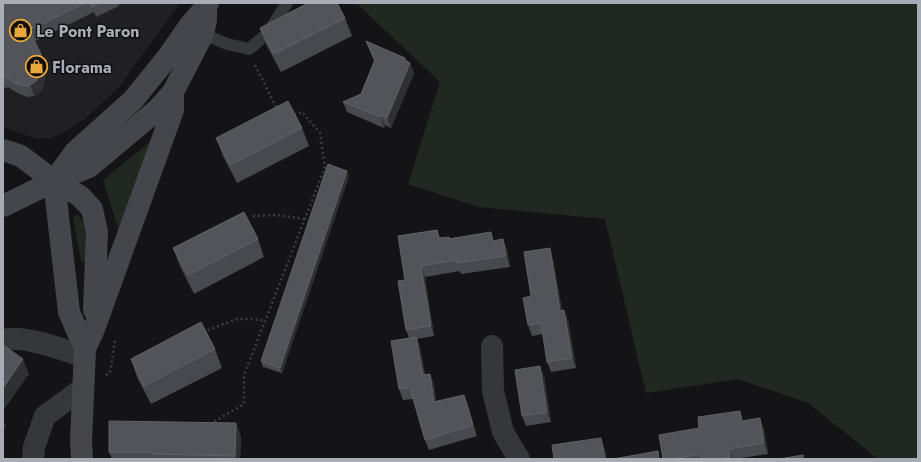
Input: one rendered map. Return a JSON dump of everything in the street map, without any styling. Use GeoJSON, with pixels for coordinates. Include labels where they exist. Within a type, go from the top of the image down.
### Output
{"type":"FeatureCollection","features":[{"type":"Feature","properties":{"kind":"main road"},"geometry":{"type":"LineString","coordinates":[[3,206],[54,181],[89,167],[158,109],[173,92],[203,34],[207,5]]}},
{"type":"Feature","properties":{"kind":"main road"},"geometry":{"type":"LineString","coordinates":[[82,459],[81,441],[84,353],[69,312],[54,181],[76,152],[133,100],[207,5]]}},
{"type":"Feature","properties":{"kind":"main road"},"geometry":{"type":"LineString","coordinates":[[84,353],[174,110],[173,92]]}},
{"type":"Feature","properties":{"kind":"main road"},"geometry":{"type":"LineString","coordinates":[[3,150],[21,156],[54,181],[80,196],[92,209],[97,232],[94,329]]}},
{"type":"Feature","properties":{"kind":"street"},"geometry":{"type":"LineString","coordinates":[[3,340],[19,339],[84,353]]}},
{"type":"Feature","properties":{"kind":"street"},"geometry":{"type":"LineString","coordinates":[[492,346],[493,391],[503,432],[519,459]]}},
{"type":"Feature","properties":{"kind":"street"},"geometry":{"type":"LineString","coordinates":[[33,459],[34,447],[45,416],[84,388]]}},
{"type":"Feature","properties":{"kind":"lane"},"geometry":{"type":"LineString","coordinates":[[203,34],[227,44],[249,49],[268,33],[287,3]]}},
{"type":"Feature","properties":{"kind":"path"},"geometry":{"type":"LineString","coordinates":[[249,49],[259,74],[278,112]]}},
{"type":"Feature","properties":{"kind":"path"},"geometry":{"type":"LineString","coordinates":[[203,428],[244,404],[244,375],[325,167],[320,133],[302,112],[288,117]]}},
{"type":"Feature","properties":{"kind":"path"},"geometry":{"type":"LineString","coordinates":[[253,216],[277,215],[305,219]]}},
{"type":"Feature","properties":{"kind":"path"},"geometry":{"type":"LineString","coordinates":[[198,335],[237,319],[265,321]]}},
{"type":"Feature","properties":{"kind":"shaded area"},"geometry":{"type":"Polygon","coordinates":[[[3,3],[180,3],[119,87],[85,119],[51,138],[37,139],[3,127],[3,3]]]}},
{"type":"Feature","properties":{"kind":"shaded area"},"geometry":{"type":"Polygon","coordinates":[[[356,3],[918,3],[918,459],[878,459],[808,403],[738,379],[646,393],[605,219],[479,207],[408,184],[440,82],[356,3]]]}},
{"type":"Feature","properties":{"kind":"shaded area"},"geometry":{"type":"Polygon","coordinates":[[[156,137],[123,234],[117,225],[103,180],[156,137]]]}},
{"type":"Feature","properties":{"kind":"shaded area"},"geometry":{"type":"Polygon","coordinates":[[[78,214],[89,232],[87,264],[81,261],[73,218],[78,214]]]}},
{"type":"Feature","properties":{"kind":"building"},"geometry":{"type":"Polygon","coordinates":[[[3,3],[85,3],[29,30],[41,54],[40,75],[36,81],[30,85],[24,86],[15,83],[4,76],[3,77],[3,3]]]}},
{"type":"Feature","properties":{"kind":"building"},"geometry":{"type":"Polygon","coordinates":[[[91,3],[100,3],[92,7],[91,3]]]}},
{"type":"Feature","properties":{"kind":"building"},"geometry":{"type":"Polygon","coordinates":[[[308,3],[337,3],[345,18],[274,54],[260,28],[308,3]]]}},
{"type":"Feature","properties":{"kind":"building"},"geometry":{"type":"Polygon","coordinates":[[[366,41],[405,58],[405,60],[410,63],[387,118],[343,102],[361,94],[375,60],[366,41]]]}},
{"type":"Feature","properties":{"kind":"building"},"geometry":{"type":"Polygon","coordinates":[[[288,101],[302,128],[230,165],[216,138],[288,101]]]}},
{"type":"Feature","properties":{"kind":"building"},"geometry":{"type":"Polygon","coordinates":[[[328,164],[347,171],[280,368],[261,361],[328,164]]]}},
{"type":"Feature","properties":{"kind":"building"},"geometry":{"type":"Polygon","coordinates":[[[244,212],[258,239],[188,275],[173,248],[244,212]]]}},
{"type":"Feature","properties":{"kind":"building"},"geometry":{"type":"Polygon","coordinates":[[[437,230],[439,238],[449,237],[449,239],[491,232],[493,241],[503,239],[506,256],[457,263],[457,260],[421,266],[431,326],[406,330],[398,281],[405,280],[398,236],[437,230]]]}},
{"type":"Feature","properties":{"kind":"building"},"geometry":{"type":"Polygon","coordinates":[[[550,248],[560,311],[564,310],[572,358],[547,362],[541,323],[528,325],[523,298],[531,296],[524,252],[550,248]]]}},
{"type":"Feature","properties":{"kind":"building"},"geometry":{"type":"Polygon","coordinates":[[[201,322],[215,349],[144,386],[131,359],[201,322]]]}},
{"type":"Feature","properties":{"kind":"building"},"geometry":{"type":"Polygon","coordinates":[[[416,337],[423,375],[430,374],[434,402],[464,395],[473,425],[425,440],[410,388],[399,389],[391,341],[416,337]]]}},
{"type":"Feature","properties":{"kind":"building"},"geometry":{"type":"Polygon","coordinates":[[[3,345],[23,359],[3,388],[3,345]]]}},
{"type":"Feature","properties":{"kind":"building"},"geometry":{"type":"Polygon","coordinates":[[[540,366],[547,412],[522,416],[515,370],[540,366]]]}},
{"type":"Feature","properties":{"kind":"building"},"geometry":{"type":"Polygon","coordinates":[[[740,411],[742,421],[760,418],[764,443],[729,449],[730,457],[719,459],[702,459],[701,454],[663,459],[659,435],[699,428],[698,417],[740,411]]]}},
{"type":"Feature","properties":{"kind":"building"},"geometry":{"type":"Polygon","coordinates":[[[109,421],[236,423],[235,456],[152,454],[153,452],[109,452],[109,421]]]}},
{"type":"Feature","properties":{"kind":"building"},"geometry":{"type":"Polygon","coordinates":[[[601,438],[605,459],[554,459],[552,445],[601,438]]]}},
{"type":"Feature","properties":{"kind":"building"},"geometry":{"type":"Polygon","coordinates":[[[658,451],[659,459],[613,459],[658,451]]]}},
{"type":"Feature","properties":{"kind":"building"},"geometry":{"type":"Polygon","coordinates":[[[803,455],[803,459],[779,459],[803,455]]]}},
{"type":"Feature","properties":{"kind":"place","name":"Le Pont Paron"},"geometry":{"type":"Point","coordinates":[21,31]}},
{"type":"Feature","properties":{"kind":"place","name":"Florama"},"geometry":{"type":"Point","coordinates":[36,67]}}]}
